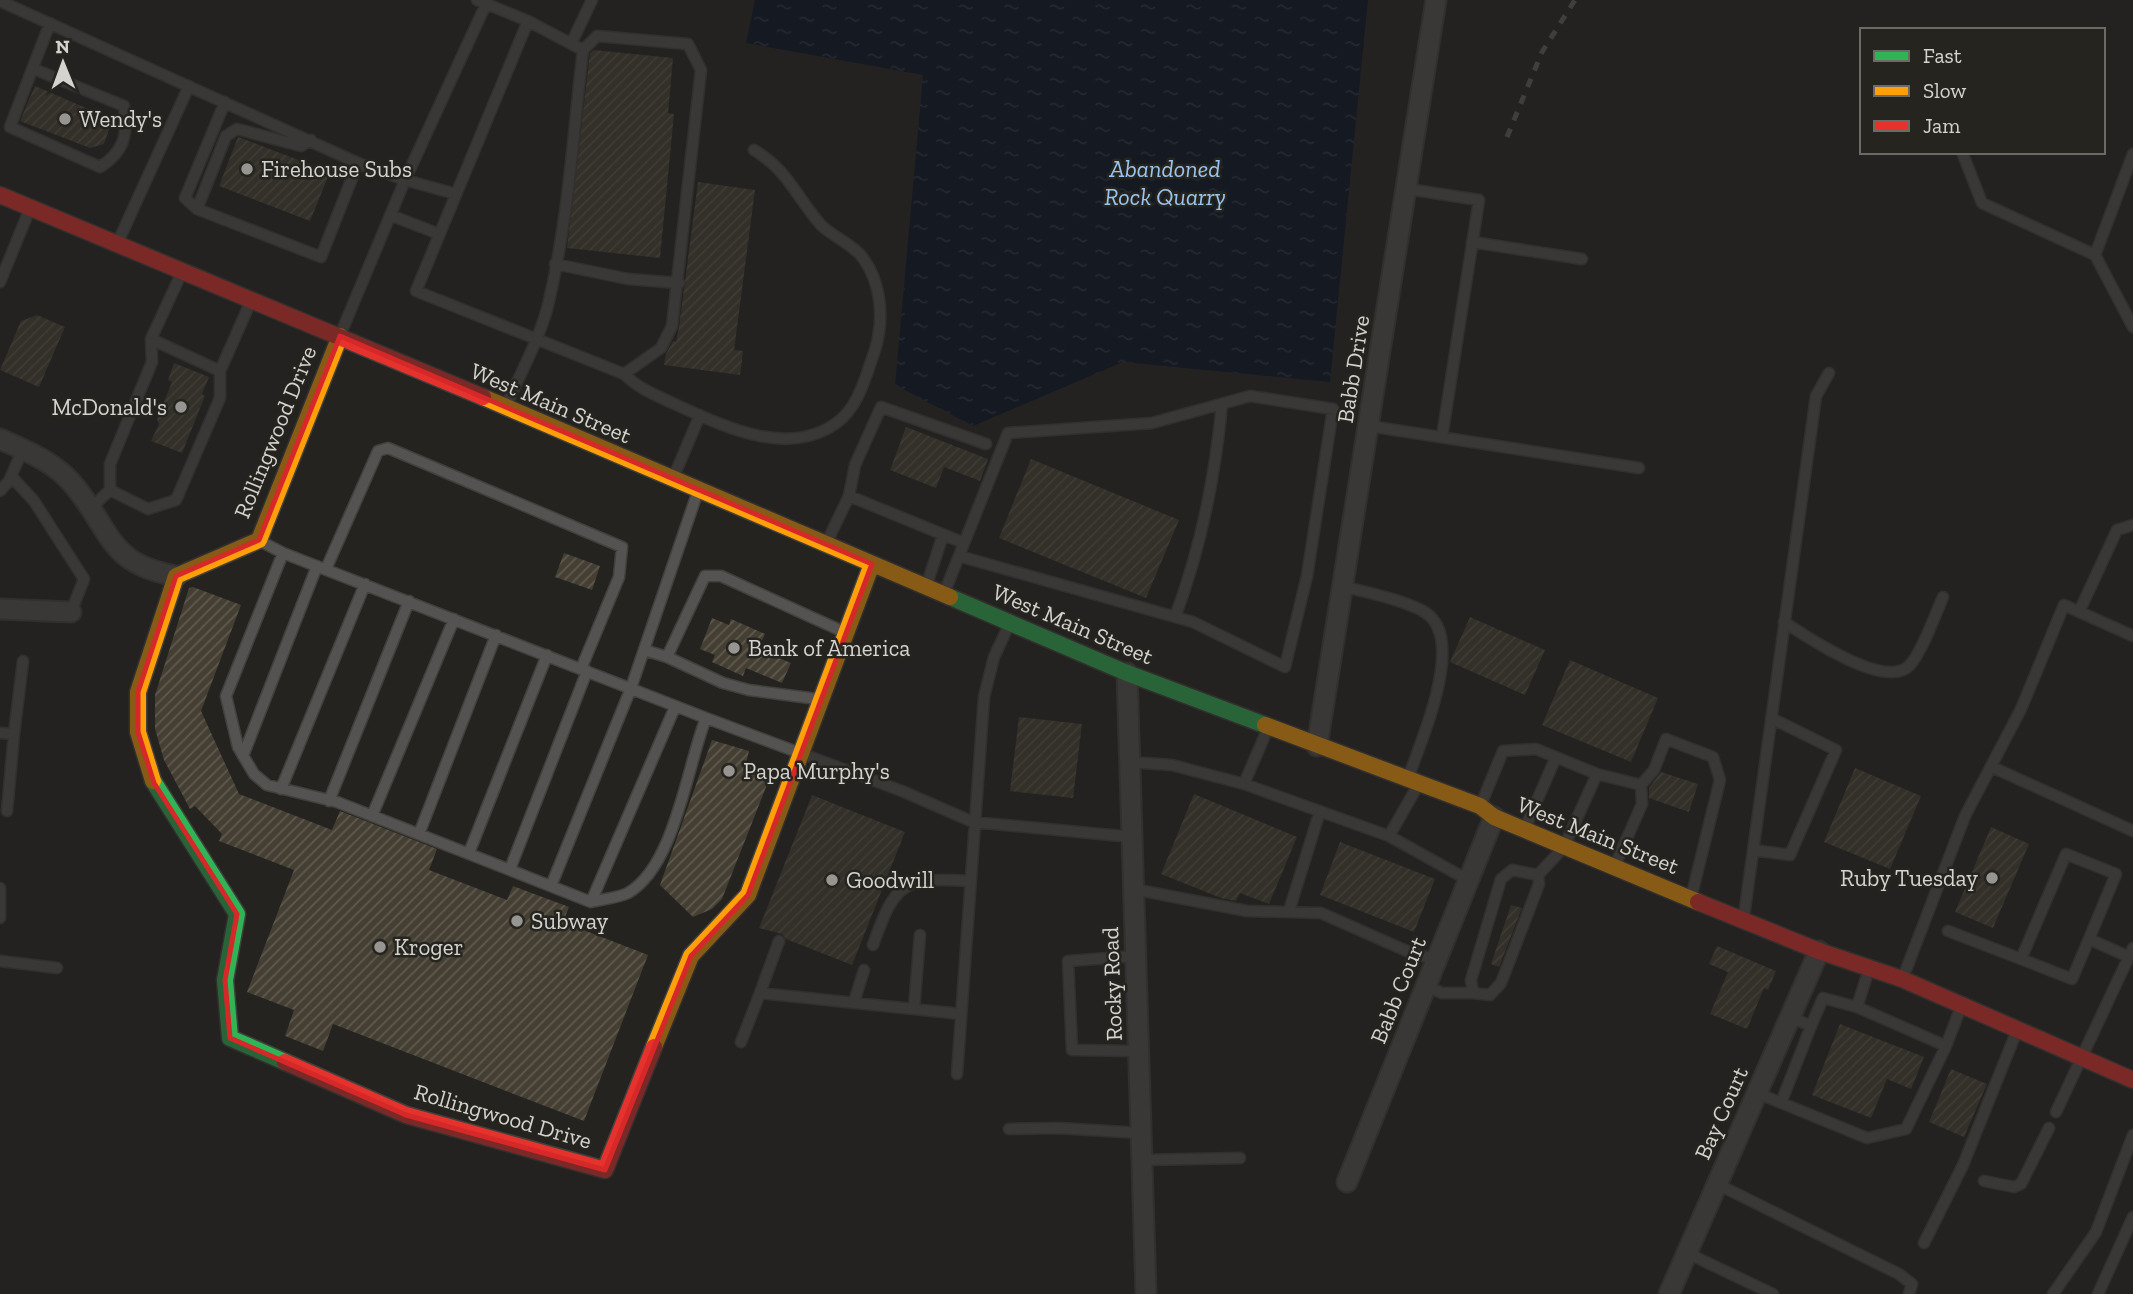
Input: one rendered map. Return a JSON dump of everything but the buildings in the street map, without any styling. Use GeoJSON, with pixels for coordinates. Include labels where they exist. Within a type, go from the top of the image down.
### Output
{"type":"FeatureCollection","features":[{"type":"Feature","properties":{"kind":"main road","name":"West Main Street"},"geometry":{"type":"LineString","coordinates":[[0,195],[340,336],[1127,673],[1413,781],[1487,811],[1564,847],[1819,951],[1902,979],[2133,1080]]}},
{"type":"Feature","properties":{"kind":"main road","name":"Rollingwood Drive"},"geometry":{"type":"LineString","coordinates":[[340,336],[259,540],[176,576],[138,692],[138,732],[154,783],[237,914],[225,980],[230,1038],[406,1115],[605,1170],[691,956],[748,895],[872,564]]}},
{"type":"Feature","properties":{"kind":"street","name":"Babb Drive"},"geometry":{"type":"LineString","coordinates":[[1317,746],[1408,189],[1436,0]]}},
{"type":"Feature","properties":{"kind":"street"},"geometry":{"type":"LineString","coordinates":[[0,439],[42,458],[76,486],[111,542],[128,561],[176,576]]}},
{"type":"Feature","properties":{"kind":"street"},"geometry":{"type":"LineString","coordinates":[[0,608],[71,612]]}},
{"type":"Feature","properties":{"kind":"street","name":"Rocky Road"},"geometry":{"type":"LineString","coordinates":[[1127,673],[1146,1294]]}},
{"type":"Feature","properties":{"kind":"street","name":"Babb Court"},"geometry":{"type":"LineString","coordinates":[[1347,1182],[1468,880],[1487,811]]}},
{"type":"Feature","properties":{"kind":"street","name":"Bay Court"},"geometry":{"type":"LineString","coordinates":[[1669,1294],[1819,951]]}},
{"type":"Feature","properties":{"kind":"lane"},"geometry":{"type":"LineString","coordinates":[[571,44],[592,0]]}},
{"type":"Feature","properties":{"kind":"lane"},"geometry":{"type":"LineString","coordinates":[[0,1],[358,163],[456,194]]}},
{"type":"Feature","properties":{"kind":"lane"},"geometry":{"type":"LineString","coordinates":[[340,336],[481,2],[528,21],[583,50]]}},
{"type":"Feature","properties":{"kind":"lane"},"geometry":{"type":"LineString","coordinates":[[528,21],[416,291],[624,374],[637,387],[731,429],[777,439],[814,435],[838,423],[861,393],[880,334],[879,291],[862,257],[822,226],[775,163],[754,150]]}},
{"type":"Feature","properties":{"kind":"lane"},"geometry":{"type":"LineString","coordinates":[[34,69],[124,106],[127,129],[115,157],[100,167],[10,127],[50,23]]}},
{"type":"Feature","properties":{"kind":"lane"},"geometry":{"type":"LineString","coordinates":[[506,408],[547,307],[583,50],[597,36],[688,44],[701,70],[679,283],[672,326],[661,348],[624,374]]}},
{"type":"Feature","properties":{"kind":"lane"},"geometry":{"type":"LineString","coordinates":[[118,243],[189,86]]}},
{"type":"Feature","properties":{"kind":"lane"},"geometry":{"type":"LineString","coordinates":[[225,102],[185,198],[197,209],[321,257],[358,163]]}},
{"type":"Feature","properties":{"kind":"lane"},"geometry":{"type":"LineString","coordinates":[[197,209],[226,136],[237,129],[301,146],[311,140]]}},
{"type":"Feature","properties":{"kind":"lane"},"geometry":{"type":"LineString","coordinates":[[1963,154],[1982,203],[2095,255],[2133,327]]}},
{"type":"Feature","properties":{"kind":"lane"},"geometry":{"type":"LineString","coordinates":[[2095,255],[2133,154]]}},
{"type":"Feature","properties":{"kind":"lane"},"geometry":{"type":"LineString","coordinates":[[1408,189],[1479,200],[1442,437]]}},
{"type":"Feature","properties":{"kind":"lane"},"geometry":{"type":"LineString","coordinates":[[0,282],[30,208]]}},
{"type":"Feature","properties":{"kind":"lane"},"geometry":{"type":"LineString","coordinates":[[390,215],[439,234]]}},
{"type":"Feature","properties":{"kind":"lane"},"geometry":{"type":"LineString","coordinates":[[1472,242],[1582,259]]}},
{"type":"Feature","properties":{"kind":"lane"},"geometry":{"type":"LineString","coordinates":[[555,264],[628,279],[679,283]]}},
{"type":"Feature","properties":{"kind":"lane"},"geometry":{"type":"LineString","coordinates":[[90,509],[110,490],[110,464],[152,362],[151,340],[183,271]]}},
{"type":"Feature","properties":{"kind":"lane"},"geometry":{"type":"LineString","coordinates":[[110,490],[148,509],[176,500],[220,398],[220,370],[251,300]]}},
{"type":"Feature","properties":{"kind":"lane"},"geometry":{"type":"LineString","coordinates":[[151,340],[220,370]]}},
{"type":"Feature","properties":{"kind":"lane"},"geometry":{"type":"LineString","coordinates":[[1744,920],[1816,396],[1829,373]]}},
{"type":"Feature","properties":{"kind":"lane"},"geometry":{"type":"LineString","coordinates":[[943,595],[1008,433],[1152,423],[1250,396],[1333,409],[1307,576],[1284,667],[1193,622],[959,556]]}},
{"type":"Feature","properties":{"kind":"lane"},"geometry":{"type":"LineString","coordinates":[[1175,617],[1197,558],[1217,453],[1222,404]]}},
{"type":"Feature","properties":{"kind":"lane"},"geometry":{"type":"LineString","coordinates":[[826,545],[849,496],[855,465],[881,407],[986,444]]}},
{"type":"Feature","properties":{"kind":"lane"},"geometry":{"type":"LineString","coordinates":[[672,479],[700,415]]}},
{"type":"Feature","properties":{"kind":"lane"},"geometry":{"type":"LineString","coordinates":[[1369,426],[1639,468]]}},
{"type":"Feature","properties":{"kind":"lane"},"geometry":{"type":"LineString","coordinates":[[243,756],[322,568],[377,451],[388,448],[622,547],[619,577],[510,869]]}},
{"type":"Feature","properties":{"kind":"lane"},"geometry":{"type":"LineString","coordinates":[[0,491],[11,476],[23,449]]}},
{"type":"Feature","properties":{"kind":"lane"},"geometry":{"type":"LineString","coordinates":[[11,476],[33,501],[84,579],[71,612]]}},
{"type":"Feature","properties":{"kind":"lane"},"geometry":{"type":"LineString","coordinates":[[551,886],[631,688],[698,491]]}},
{"type":"Feature","properties":{"kind":"lane"},"geometry":{"type":"LineString","coordinates":[[849,496],[964,544]]}},
{"type":"Feature","properties":{"kind":"lane"},"geometry":{"type":"LineString","coordinates":[[2079,611],[2117,530],[2133,525]]}},
{"type":"Feature","properties":{"kind":"lane"},"geometry":{"type":"LineString","coordinates":[[926,587],[943,535]]}},
{"type":"Feature","properties":{"kind":"lane"},"geometry":{"type":"LineString","coordinates":[[259,540],[283,553],[675,707],[902,791],[973,822],[1132,837]]}},
{"type":"Feature","properties":{"kind":"lane"},"geometry":{"type":"LineString","coordinates":[[283,553],[226,696],[238,747],[254,774],[267,785],[329,801],[372,816],[592,902],[627,894],[651,875],[685,792],[706,718]]}},
{"type":"Feature","properties":{"kind":"lane"},"geometry":{"type":"LineString","coordinates":[[667,657],[705,576],[722,576],[846,633]]}},
{"type":"Feature","properties":{"kind":"lane"},"geometry":{"type":"LineString","coordinates":[[281,789],[365,584]]}},
{"type":"Feature","properties":{"kind":"lane"},"geometry":{"type":"LineString","coordinates":[[1342,586],[1422,610],[1433,619],[1440,632],[1444,653],[1441,677],[1413,781],[1389,836]]}},
{"type":"Feature","properties":{"kind":"lane"},"geometry":{"type":"LineString","coordinates":[[1784,622],[1864,666],[1882,673],[1897,672],[1910,665],[1943,597]]}},
{"type":"Feature","properties":{"kind":"lane"},"geometry":{"type":"LineString","coordinates":[[329,801],[409,601]]}},
{"type":"Feature","properties":{"kind":"lane"},"geometry":{"type":"LineString","coordinates":[[1902,979],[1965,817],[2021,709],[2064,605],[2133,636]]}},
{"type":"Feature","properties":{"kind":"lane"},"geometry":{"type":"LineString","coordinates":[[372,816],[454,619]]}},
{"type":"Feature","properties":{"kind":"lane"},"geometry":{"type":"LineString","coordinates":[[957,1074],[984,697],[994,657],[1010,623]]}},
{"type":"Feature","properties":{"kind":"lane"},"geometry":{"type":"LineString","coordinates":[[419,834],[496,635]]}},
{"type":"Feature","properties":{"kind":"lane"},"geometry":{"type":"LineString","coordinates":[[644,649],[736,687],[820,699]]}},
{"type":"Feature","properties":{"kind":"lane"},"geometry":{"type":"LineString","coordinates":[[469,853],[547,655]]}},
{"type":"Feature","properties":{"kind":"lane"},"geometry":{"type":"LineString","coordinates":[[7,811],[5,772],[15,734],[23,661]]}},
{"type":"Feature","properties":{"kind":"lane"},"geometry":{"type":"LineString","coordinates":[[592,902],[675,707]]}},
{"type":"Feature","properties":{"kind":"lane"},"geometry":{"type":"LineString","coordinates":[[1753,850],[1790,855],[1836,750],[1770,718]]}},
{"type":"Feature","properties":{"kind":"lane"},"geometry":{"type":"LineString","coordinates":[[1244,784],[1269,728]]}},
{"type":"Feature","properties":{"kind":"lane"},"geometry":{"type":"LineString","coordinates":[[0,733],[15,734]]}},
{"type":"Feature","properties":{"kind":"lane"},"geometry":{"type":"LineString","coordinates":[[1615,867],[1642,804],[1641,785],[1654,770],[1666,739],[1713,757],[1720,780],[1691,898]]}},
{"type":"Feature","properties":{"kind":"lane"},"geometry":{"type":"LineString","coordinates":[[1487,811],[1503,751],[1536,749],[1597,774],[1641,785]]}},
{"type":"Feature","properties":{"kind":"lane"},"geometry":{"type":"LineString","coordinates":[[1525,829],[1556,757]]}},
{"type":"Feature","properties":{"kind":"lane"},"geometry":{"type":"LineString","coordinates":[[1130,762],[1172,765],[1244,784],[1389,836],[1468,880]]}},
{"type":"Feature","properties":{"kind":"lane"},"geometry":{"type":"LineString","coordinates":[[1992,767],[2133,831]]}},
{"type":"Feature","properties":{"kind":"lane"},"geometry":{"type":"LineString","coordinates":[[1426,986],[1442,993],[1490,995],[1501,984],[1539,884],[1538,875],[1564,847],[1597,774]]}},
{"type":"Feature","properties":{"kind":"lane"},"geometry":{"type":"LineString","coordinates":[[1289,911],[1320,811]]}},
{"type":"Feature","properties":{"kind":"lane"},"geometry":{"type":"LineString","coordinates":[[1948,931],[2021,959],[2072,978],[2116,874],[2066,854],[2021,959]]}},
{"type":"Feature","properties":{"kind":"lane"},"geometry":{"type":"LineString","coordinates":[[1473,993],[1471,980],[1501,879],[1512,870],[1538,875]]}},
{"type":"Feature","properties":{"kind":"lane"},"geometry":{"type":"LineString","coordinates":[[873,945],[888,903],[909,884],[937,879],[969,881]]}},
{"type":"Feature","properties":{"kind":"lane"},"geometry":{"type":"LineString","coordinates":[[0,888],[0,919]]}},
{"type":"Feature","properties":{"kind":"lane"},"geometry":{"type":"LineString","coordinates":[[1133,889],[1247,911],[1321,913],[1409,953],[1437,960]]}},
{"type":"Feature","properties":{"kind":"lane"},"geometry":{"type":"LineString","coordinates":[[914,1009],[920,936]]}},
{"type":"Feature","properties":{"kind":"lane"},"geometry":{"type":"LineString","coordinates":[[2056,1112],[2131,953],[2089,939]]}},
{"type":"Feature","properties":{"kind":"lane"},"geometry":{"type":"LineString","coordinates":[[741,1042],[779,941]]}},
{"type":"Feature","properties":{"kind":"lane"},"geometry":{"type":"LineString","coordinates":[[1136,956],[1068,961],[1072,1050],[1138,1051]]}},
{"type":"Feature","properties":{"kind":"lane"},"geometry":{"type":"LineString","coordinates":[[0,961],[57,968]]}},
{"type":"Feature","properties":{"kind":"lane"},"geometry":{"type":"LineString","coordinates":[[1857,1007],[1870,968]]}},
{"type":"Feature","properties":{"kind":"lane"},"geometry":{"type":"LineString","coordinates":[[854,1002],[864,970]]}},
{"type":"Feature","properties":{"kind":"lane"},"geometry":{"type":"LineString","coordinates":[[760,993],[961,1014]]}},
{"type":"Feature","properties":{"kind":"lane"},"geometry":{"type":"LineString","coordinates":[[1781,1103],[1823,998],[1857,1007],[1946,1046]]}},
{"type":"Feature","properties":{"kind":"lane"},"geometry":{"type":"LineString","coordinates":[[1757,1093],[1867,1138],[1906,1129],[1946,1046],[1962,1005]]}},
{"type":"Feature","properties":{"kind":"lane"},"geometry":{"type":"LineString","coordinates":[[1790,1017],[1811,1026]]}},
{"type":"Feature","properties":{"kind":"lane"},"geometry":{"type":"LineString","coordinates":[[1924,1243],[1962,1165],[2017,1029]]}},
{"type":"Feature","properties":{"kind":"lane"},"geometry":{"type":"LineString","coordinates":[[1009,1129],[1058,1128],[1141,1133]]}},
{"type":"Feature","properties":{"kind":"lane"},"geometry":{"type":"LineString","coordinates":[[1984,1181],[2014,1187],[2021,1184],[2049,1128]]}},
{"type":"Feature","properties":{"kind":"lane"},"geometry":{"type":"LineString","coordinates":[[2053,1294],[2096,1233],[2133,1135]]}},
{"type":"Feature","properties":{"kind":"lane"},"geometry":{"type":"LineString","coordinates":[[1142,1160],[1240,1158]]}},
{"type":"Feature","properties":{"kind":"lane"},"geometry":{"type":"LineString","coordinates":[[1717,1184],[1899,1274],[1912,1284],[1909,1294]]}},
{"type":"Feature","properties":{"kind":"lane"},"geometry":{"type":"LineString","coordinates":[[2098,1294],[2133,1217]]}},
{"type":"Feature","properties":{"kind":"lane"},"geometry":{"type":"LineString","coordinates":[[1688,1252],[1773,1294]]}},
{"type":"Feature","properties":{"kind":"highlighted area"},"geometry":{"type":"Polygon","coordinates":[[[340,336],[872,564],[748,895],[691,956],[605,1170],[406,1115],[230,1038],[225,980],[237,914],[154,783],[138,732],[138,692],[176,576],[259,540],[340,336]]]}},
{"type":"Feature","properties":{"kind":"water","name":"Abandoned Rock Quarry"},"geometry":{"type":"Polygon","coordinates":[[[755,0],[1368,0],[1330,382],[1123,362],[973,426],[895,385],[923,75],[746,43],[755,0]]]}},
{"type":"Feature","properties":{"kind":"railway"},"geometry":{"type":"LineString","coordinates":[[1507,137],[1542,52],[1575,0]]}},
{"type":"Feature","properties":{"kind":"traffic: fast"},"geometry":{"type":"LineString","coordinates":[[950,597],[1127,673],[1265,725]]}},
{"type":"Feature","properties":{"kind":"traffic: fast"},"geometry":{"type":"LineString","coordinates":[[153,781],[237,914],[225,980],[230,1038],[285,1062]]}},
{"type":"Feature","properties":{"kind":"traffic: slow"},"geometry":{"type":"LineString","coordinates":[[153,781],[138,732],[138,692],[176,576],[259,540],[340,336]]}},
{"type":"Feature","properties":{"kind":"traffic: slow"},"geometry":{"type":"LineString","coordinates":[[483,397],[950,597]]}},
{"type":"Feature","properties":{"kind":"traffic: slow"},"geometry":{"type":"LineString","coordinates":[[654,1047],[691,956],[748,895],[872,564]]}},
{"type":"Feature","properties":{"kind":"traffic: slow"},"geometry":{"type":"LineString","coordinates":[[1265,725],[1480,806],[1494,817],[1698,902]]}},
{"type":"Feature","properties":{"kind":"traffic: jam"},"geometry":{"type":"LineString","coordinates":[[0,195],[483,397]]}},
{"type":"Feature","properties":{"kind":"traffic: jam"},"geometry":{"type":"LineString","coordinates":[[1698,902],[1819,951],[1902,979],[2133,1080]]}},
{"type":"Feature","properties":{"kind":"traffic: jam"},"geometry":{"type":"LineString","coordinates":[[285,1062],[406,1115],[605,1170],[654,1047]]}},
{"type":"Feature","properties":{"kind":"place","name":"Wendy's"},"geometry":{"type":"Point","coordinates":[65,119]}},
{"type":"Feature","properties":{"kind":"place","name":"Firehouse Subs"},"geometry":{"type":"Point","coordinates":[247,169]}},
{"type":"Feature","properties":{"kind":"place","name":"McDonald's"},"geometry":{"type":"Point","coordinates":[181,407]}},
{"type":"Feature","properties":{"kind":"place","name":"Bank of America"},"geometry":{"type":"Point","coordinates":[734,648]}},
{"type":"Feature","properties":{"kind":"place","name":"Papa Murphy's"},"geometry":{"type":"Point","coordinates":[729,771]}},
{"type":"Feature","properties":{"kind":"place","name":"Ruby Tuesday"},"geometry":{"type":"Point","coordinates":[1992,878]}},
{"type":"Feature","properties":{"kind":"place","name":"Goodwill"},"geometry":{"type":"Point","coordinates":[832,880]}},
{"type":"Feature","properties":{"kind":"place","name":"Subway"},"geometry":{"type":"Point","coordinates":[517,921]}},
{"type":"Feature","properties":{"kind":"place","name":"Kroger"},"geometry":{"type":"Point","coordinates":[380,947]}}]}
